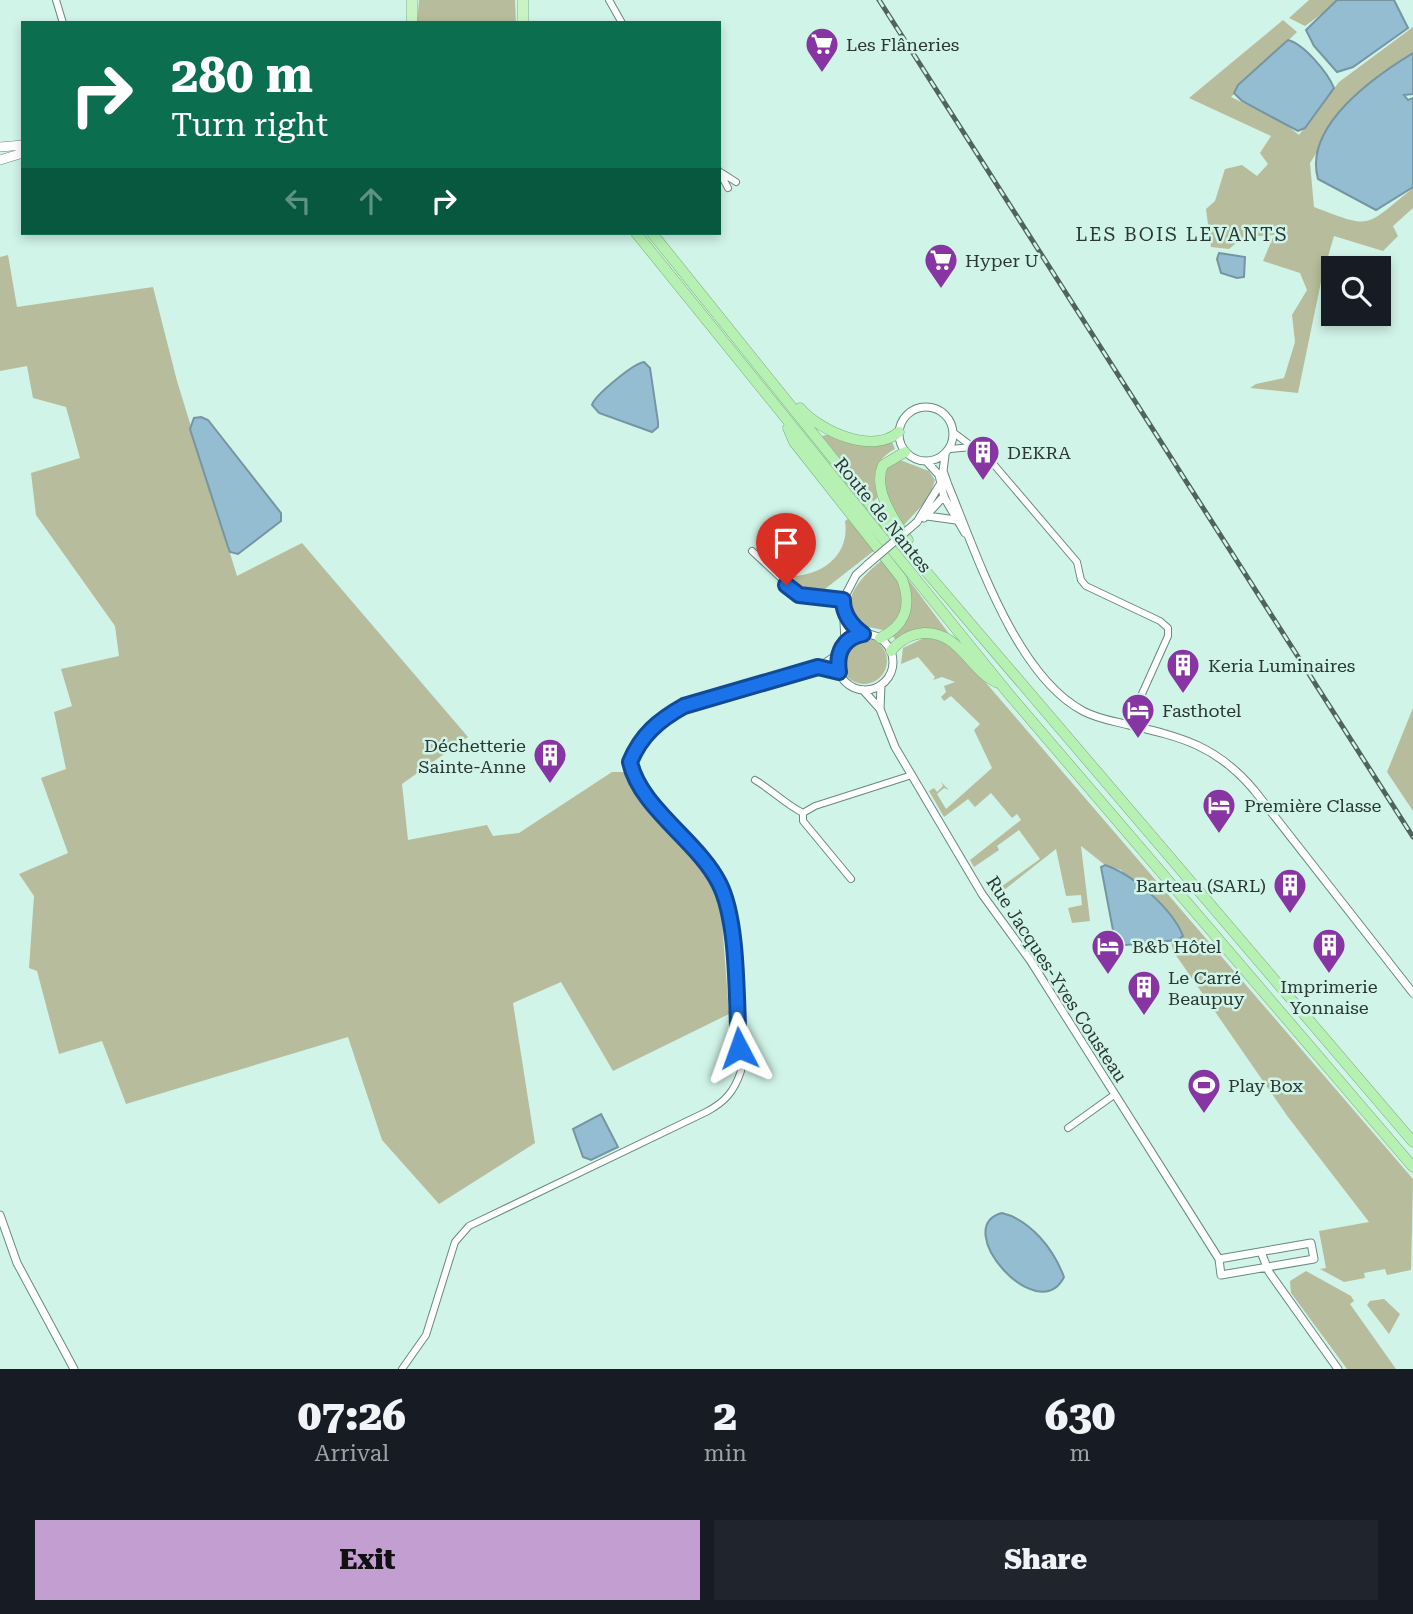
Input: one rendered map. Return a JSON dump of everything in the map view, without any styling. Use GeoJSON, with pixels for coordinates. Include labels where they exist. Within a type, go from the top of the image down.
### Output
{"type":"FeatureCollection","features":[{"type":"Feature","properties":{"kind":"highway","name":"Route de Nantes"},"geometry":{"type":"LineString","coordinates":[[638,235],[1000,684],[1413,1167]]}},
{"type":"Feature","properties":{"kind":"highway","name":"Route de Nantes"},"geometry":{"type":"LineString","coordinates":[[654,235],[911,554],[1413,1142]]}},
{"type":"Feature","properties":{"kind":"highway"},"geometry":{"type":"LineString","coordinates":[[768,378],[786,390],[811,421],[827,430],[874,441],[886,440],[899,432]]}},
{"type":"Feature","properties":{"kind":"highway"},"geometry":{"type":"LineString","coordinates":[[783,417],[794,442],[902,579],[906,591],[905,616],[894,631],[880,638]]}},
{"type":"Feature","properties":{"kind":"highway"},"geometry":{"type":"LineString","coordinates":[[905,452],[883,465],[879,482],[895,522],[910,543],[911,554]]}},
{"type":"Feature","properties":{"kind":"highway"},"geometry":{"type":"LineString","coordinates":[[891,651],[906,637],[936,634],[953,640],[986,678],[1000,684]]}},
{"type":"Feature","properties":{"kind":"main road"},"geometry":{"type":"LineString","coordinates":[[411,21],[412,0]]}},
{"type":"Feature","properties":{"kind":"main road"},"geometry":{"type":"LineString","coordinates":[[523,0],[523,21]]}},
{"type":"Feature","properties":{"kind":"main road"},"geometry":{"type":"LineString","coordinates":[[0,147],[21,145]]}},
{"type":"Feature","properties":{"kind":"main road"},"geometry":{"type":"LineString","coordinates":[[0,160],[21,154]]}},
{"type":"Feature","properties":{"kind":"street"},"geometry":{"type":"LineString","coordinates":[[55,0],[62,21]]}},
{"type":"Feature","properties":{"kind":"street"},"geometry":{"type":"LineString","coordinates":[[609,0],[621,21]]}},
{"type":"Feature","properties":{"kind":"street"},"geometry":{"type":"LineString","coordinates":[[721,172],[736,182]]}},
{"type":"Feature","properties":{"kind":"street"},"geometry":{"type":"LineString","coordinates":[[721,173],[728,188]]}},
{"type":"Feature","properties":{"kind":"street"},"geometry":{"type":"LineString","coordinates":[[970,540],[944,497],[939,475],[927,462],[912,458],[905,452],[899,432],[901,424],[912,411],[930,406],[940,409],[949,418],[954,433],[990,460],[1077,562],[1081,580],[1086,586],[1160,621],[1168,628],[1163,646],[1128,725]]}},
{"type":"Feature","properties":{"kind":"street"},"geometry":{"type":"LineString","coordinates":[[954,433],[943,471],[948,485],[998,604],[1035,667],[1049,685],[1082,710],[1128,725],[1184,738],[1227,761],[1254,790],[1323,882],[1413,993]]}},
{"type":"Feature","properties":{"kind":"street"},"geometry":{"type":"LineString","coordinates":[[927,462],[947,452],[972,447]]}},
{"type":"Feature","properties":{"kind":"street"},"geometry":{"type":"LineString","coordinates":[[917,522],[936,493],[939,475]]}},
{"type":"Feature","properties":{"kind":"street"},"geometry":{"type":"LineString","coordinates":[[845,643],[843,600],[856,575],[927,516],[944,497],[948,485]]}},
{"type":"Feature","properties":{"kind":"street"},"geometry":{"type":"LineString","coordinates":[[927,516],[956,520]]}},
{"type":"Feature","properties":{"kind":"street"},"geometry":{"type":"LineString","coordinates":[[752,551],[799,595],[843,600]]}},
{"type":"Feature","properties":{"kind":"street"},"geometry":{"type":"LineString","coordinates":[[818,667],[839,672],[849,684],[863,690],[881,685],[892,670],[891,651],[880,638],[863,634],[843,609]]}},
{"type":"Feature","properties":{"kind":"street"},"geometry":{"type":"LineString","coordinates":[[402,1369],[426,1335],[455,1242],[469,1226],[706,1112],[726,1099],[736,1086],[741,1071],[731,928],[725,897],[708,865],[642,788],[630,762],[642,738],[666,716],[684,706],[818,667],[839,653],[845,643],[863,634]]}},
{"type":"Feature","properties":{"kind":"street"},"geometry":{"type":"LineString","coordinates":[[839,653],[839,672]]}},
{"type":"Feature","properties":{"kind":"street","name":"Rue Jacques-Yves Cousteau"},"geometry":{"type":"LineString","coordinates":[[880,709],[881,685]]}},
{"type":"Feature","properties":{"kind":"street","name":"Rue Jacques-Yves Cousteau"},"geometry":{"type":"LineString","coordinates":[[863,690],[880,709],[895,747],[982,894],[1030,960],[1219,1259],[1222,1275],[1314,1259],[1311,1243],[1219,1259]]}},
{"type":"Feature","properties":{"kind":"street"},"geometry":{"type":"LineString","coordinates":[[803,813],[815,806],[912,775]]}},
{"type":"Feature","properties":{"kind":"street"},"geometry":{"type":"LineString","coordinates":[[755,780],[774,791],[788,806],[803,813]]}},
{"type":"Feature","properties":{"kind":"street"},"geometry":{"type":"LineString","coordinates":[[803,813],[803,821],[851,879]]}},
{"type":"Feature","properties":{"kind":"street"},"geometry":{"type":"LineString","coordinates":[[1068,1128],[1114,1095]]}},
{"type":"Feature","properties":{"kind":"street"},"geometry":{"type":"LineString","coordinates":[[0,1215],[17,1263],[74,1369]]}},
{"type":"Feature","properties":{"kind":"street"},"geometry":{"type":"LineString","coordinates":[[1261,1252],[1267,1268],[1338,1369]]}},
{"type":"Feature","properties":{"kind":"green space"},"geometry":{"type":"Polygon","coordinates":[[[419,0],[515,0],[516,21],[417,21],[419,0]]]}},
{"type":"Feature","properties":{"kind":"green space"},"geometry":{"type":"Polygon","coordinates":[[[1309,0],[1341,0],[1305,26],[1289,18],[1309,0]]]}},
{"type":"Feature","properties":{"kind":"green space"},"geometry":{"type":"Polygon","coordinates":[[[1283,20],[1297,32],[1231,97],[1283,122],[1299,135],[1339,82],[1413,27],[1413,55],[1350,100],[1310,163],[1314,207],[1348,219],[1368,221],[1413,188],[1413,208],[1393,226],[1398,236],[1383,251],[1334,236],[1328,256],[1321,256],[1321,282],[1298,393],[1250,388],[1256,384],[1284,378],[1295,342],[1292,315],[1307,290],[1300,273],[1263,261],[1274,235],[1243,237],[1229,249],[1211,247],[1206,209],[1215,201],[1225,169],[1242,165],[1257,176],[1268,164],[1260,153],[1271,136],[1189,98],[1283,20]]]}},
{"type":"Feature","properties":{"kind":"green space"},"geometry":{"type":"Polygon","coordinates":[[[8,255],[17,307],[153,287],[177,381],[237,576],[302,543],[468,737],[402,784],[408,840],[487,825],[493,836],[519,833],[612,772],[625,772],[719,882],[729,1014],[613,1071],[561,982],[513,1003],[535,1143],[439,1204],[382,1140],[348,1037],[126,1104],[102,1041],[59,1054],[37,971],[29,968],[34,896],[19,874],[68,853],[41,778],[66,769],[54,712],[72,706],[61,669],[119,656],[115,626],[36,515],[31,473],[80,458],[66,407],[33,398],[27,366],[0,371],[0,257],[8,255]]]}},
{"type":"Feature","properties":{"kind":"green space"},"geometry":{"type":"Polygon","coordinates":[[[830,434],[880,444],[892,442],[895,449],[883,458],[876,469],[878,497],[874,501],[822,436],[830,434]]]}},
{"type":"Feature","properties":{"kind":"green space"},"geometry":{"type":"Polygon","coordinates":[[[900,460],[929,471],[935,480],[929,498],[902,527],[885,498],[884,469],[900,460]]]}},
{"type":"Feature","properties":{"kind":"green space"},"geometry":{"type":"Polygon","coordinates":[[[848,519],[875,550],[821,592],[810,592],[790,581],[792,576],[804,575],[824,567],[839,553],[845,533],[845,521],[848,519]]]}},
{"type":"Feature","properties":{"kind":"green space"},"geometry":{"type":"Polygon","coordinates":[[[883,559],[896,578],[903,595],[901,612],[887,631],[860,625],[853,616],[851,607],[851,598],[860,581],[883,559]]]}},
{"type":"Feature","properties":{"kind":"green space"},"geometry":{"type":"Polygon","coordinates":[[[896,563],[950,635],[941,632],[896,641],[893,636],[907,617],[896,563]]]}},
{"type":"Feature","properties":{"kind":"green space"},"geometry":{"type":"Polygon","coordinates":[[[926,637],[938,637],[962,655],[1413,1179],[1411,1270],[1387,1275],[1385,1269],[1364,1273],[1365,1278],[1344,1282],[1320,1269],[1326,1268],[1319,1231],[1369,1222],[1288,1117],[1173,951],[1171,941],[1177,940],[1121,870],[1105,865],[1081,846],[1090,921],[1072,923],[1068,908],[1082,905],[1081,895],[1066,896],[1056,849],[999,894],[996,901],[991,894],[1040,859],[1019,830],[997,846],[999,850],[974,867],[970,860],[1021,820],[1017,814],[1012,818],[991,793],[975,807],[968,799],[944,817],[929,791],[934,788],[937,792],[943,786],[941,782],[949,790],[944,788],[937,794],[946,809],[992,768],[974,730],[980,724],[951,696],[944,701],[941,697],[946,692],[944,686],[955,682],[942,677],[933,680],[935,677],[918,657],[901,664],[903,648],[926,637]]]}},
{"type":"Feature","properties":{"kind":"green space"},"geometry":{"type":"Polygon","coordinates":[[[864,638],[880,645],[887,661],[880,677],[864,684],[848,677],[841,661],[848,645],[864,638]]]}},
{"type":"Feature","properties":{"kind":"green space"},"geometry":{"type":"Polygon","coordinates":[[[1413,708],[1413,811],[1387,772],[1413,708]]]}},
{"type":"Feature","properties":{"kind":"green space"},"geometry":{"type":"Polygon","coordinates":[[[1306,1271],[1351,1296],[1354,1301],[1350,1304],[1396,1369],[1347,1369],[1291,1293],[1290,1281],[1306,1271]]]}},
{"type":"Feature","properties":{"kind":"green space"},"geometry":{"type":"Polygon","coordinates":[[[1384,1299],[1400,1314],[1389,1334],[1367,1305],[1370,1301],[1384,1299]]]}},
{"type":"Feature","properties":{"kind":"water"},"geometry":{"type":"Polygon","coordinates":[[[1337,0],[1394,0],[1408,28],[1353,67],[1337,72],[1314,46],[1306,30],[1337,0]]]}},
{"type":"Feature","properties":{"kind":"water"},"geometry":{"type":"Polygon","coordinates":[[[1288,40],[1301,47],[1315,60],[1334,88],[1305,128],[1298,131],[1242,101],[1234,93],[1238,85],[1288,40]]]}},
{"type":"Feature","properties":{"kind":"water"},"geometry":{"type":"Polygon","coordinates":[[[1413,53],[1413,94],[1404,95],[1408,100],[1413,98],[1413,187],[1376,210],[1318,179],[1316,159],[1321,140],[1331,122],[1346,105],[1380,75],[1413,53]]]}},
{"type":"Feature","properties":{"kind":"water"},"geometry":{"type":"Polygon","coordinates":[[[1219,253],[1245,257],[1244,277],[1237,278],[1221,273],[1217,259],[1219,253]]]}},
{"type":"Feature","properties":{"kind":"water"},"geometry":{"type":"Polygon","coordinates":[[[644,362],[650,368],[658,422],[658,427],[652,432],[599,413],[592,405],[615,380],[644,362]]]}},
{"type":"Feature","properties":{"kind":"water"},"geometry":{"type":"Polygon","coordinates":[[[194,418],[208,420],[281,513],[281,521],[238,554],[230,552],[228,547],[190,429],[194,418]]]}},
{"type":"Feature","properties":{"kind":"water"},"geometry":{"type":"Polygon","coordinates":[[[1105,865],[1116,869],[1150,893],[1170,914],[1183,936],[1177,940],[1116,946],[1101,867],[1105,865]]]}},
{"type":"Feature","properties":{"kind":"water"},"geometry":{"type":"Polygon","coordinates":[[[601,1114],[618,1147],[591,1160],[583,1157],[573,1129],[601,1114]]]}},
{"type":"Feature","properties":{"kind":"water"},"geometry":{"type":"Polygon","coordinates":[[[1002,1213],[1023,1222],[1048,1247],[1064,1277],[1052,1290],[1036,1291],[1019,1283],[1003,1270],[991,1253],[986,1236],[988,1222],[1002,1213]]]}},
{"type":"Feature","properties":{"kind":"railway"},"geometry":{"type":"LineString","coordinates":[[879,0],[1413,837]]}},
{"type":"Feature","properties":{"kind":"place","name":"Les Flâneries"},"geometry":{"type":"Point","coordinates":[822,74]}},
{"type":"Feature","properties":{"kind":"place","name":"Hyper U"},"geometry":{"type":"Point","coordinates":[941,290]}},
{"type":"Feature","properties":{"kind":"place","name":"DEKRA"},"geometry":{"type":"Point","coordinates":[983,482]}},
{"type":"Feature","properties":{"kind":"place","name":"Keria Luminaires"},"geometry":{"type":"Point","coordinates":[1183,695]}},
{"type":"Feature","properties":{"kind":"place","name":"Fasthotel"},"geometry":{"type":"Point","coordinates":[1138,740]}},
{"type":"Feature","properties":{"kind":"place","name":"Déchetterie Sainte-Anne"},"geometry":{"type":"Point","coordinates":[550,785]}},
{"type":"Feature","properties":{"kind":"place","name":"Première Classe"},"geometry":{"type":"Point","coordinates":[1219,835]}},
{"type":"Feature","properties":{"kind":"place","name":"Barteau (SARL)"},"geometry":{"type":"Point","coordinates":[1290,915]}},
{"type":"Feature","properties":{"kind":"place","name":"Imprimerie Yonnaise"},"geometry":{"type":"Point","coordinates":[1329,975]}},
{"type":"Feature","properties":{"kind":"place","name":"B&b Hôtel"},"geometry":{"type":"Point","coordinates":[1108,976]}},
{"type":"Feature","properties":{"kind":"place","name":"Le Carré Beaupuy"},"geometry":{"type":"Point","coordinates":[1144,1017]}},
{"type":"Feature","properties":{"kind":"place","name":"Play Box"},"geometry":{"type":"Point","coordinates":[1204,1115]}},
{"type":"Feature","properties":{"kind":"district","name":"LES BOIS LEVANTS"},"geometry":{"type":"Point","coordinates":[1182,234]}},
{"type":"Feature","properties":{"kind":"route"},"geometry":{"type":"LineString","coordinates":[[739,1048],[731,928],[725,897],[708,865],[642,788],[632,772],[630,762],[642,738],[666,716],[684,706],[818,667],[839,672],[841,648],[856,635],[863,634],[843,609],[843,600],[799,595],[786,585]]}}]}
